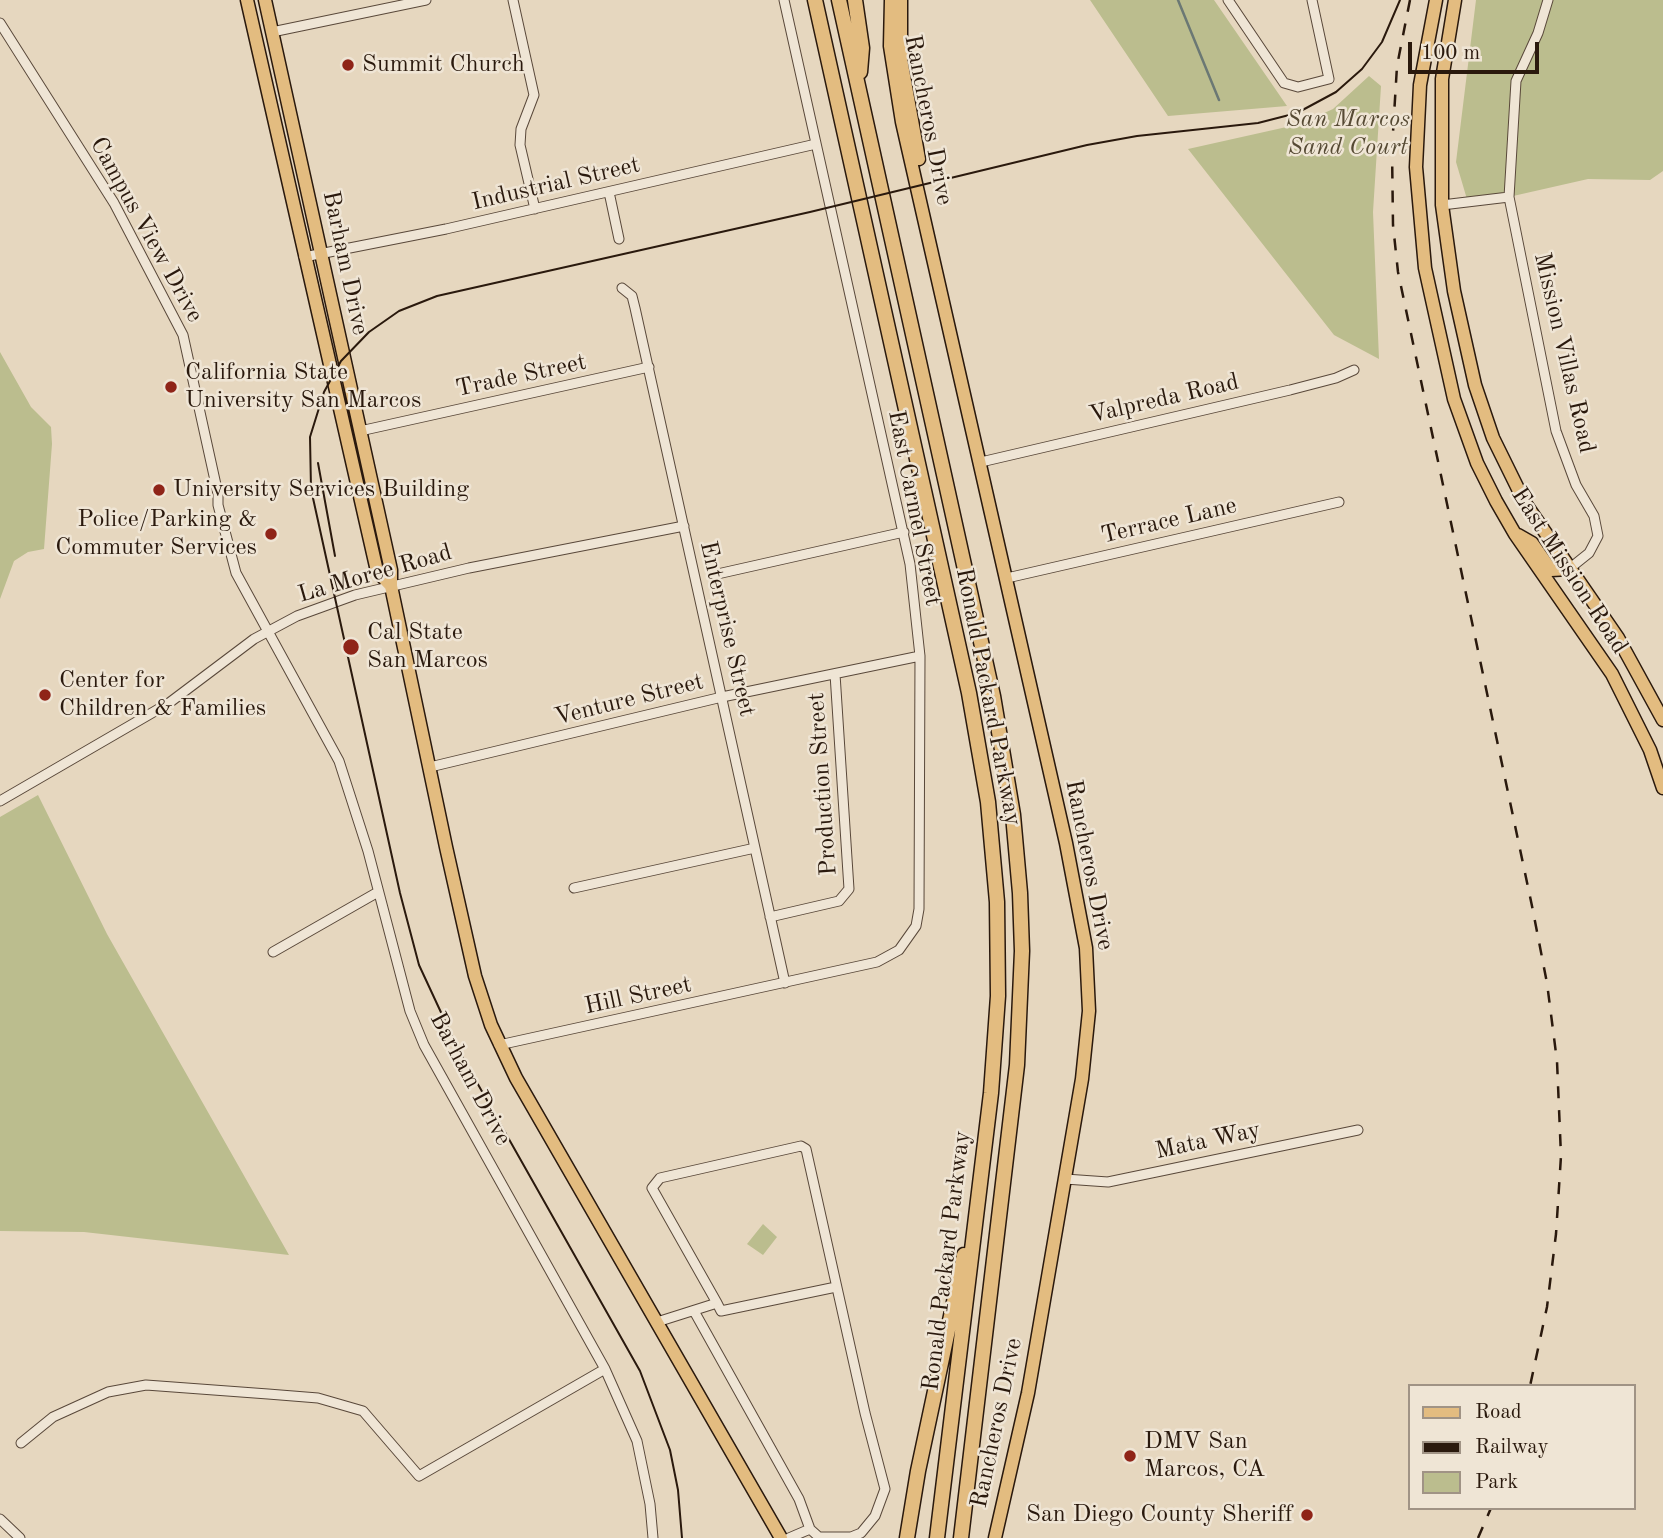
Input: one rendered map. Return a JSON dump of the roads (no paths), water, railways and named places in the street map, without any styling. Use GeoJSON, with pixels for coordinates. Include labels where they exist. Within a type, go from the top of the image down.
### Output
{"type":"FeatureCollection","features":[{"type":"Feature","properties":{"kind":"highway","name":"Ronald Packard Parkway"},"geometry":{"type":"LineString","coordinates":[[815,0],[969,693],[988,802],[997,902],[998,996],[991,1093],[937,1538]]}},
{"type":"Feature","properties":{"kind":"highway","name":"Ronald Packard Parkway"},"geometry":{"type":"LineString","coordinates":[[839,0],[993,696],[1013,815],[1020,893],[1022,962],[1017,1065],[961,1538]]}},
{"type":"Feature","properties":{"kind":"highway"},"geometry":{"type":"LineString","coordinates":[[855,0],[862,48],[859,91]]}},
{"type":"Feature","properties":{"kind":"highway"},"geometry":{"type":"LineString","coordinates":[[907,1538],[959,1271],[975,1222]]}},
{"type":"Feature","properties":{"kind":"main road","name":"Barham Drive"},"geometry":{"type":"LineString","coordinates":[[247,0],[377,571],[391,586]]}},
{"type":"Feature","properties":{"kind":"main road"},"geometry":{"type":"LineString","coordinates":[[265,0],[271,28]]}},
{"type":"Feature","properties":{"kind":"main road","name":"Rancheros Drive"},"geometry":{"type":"LineString","coordinates":[[891,0],[890,46],[900,109],[1007,578],[1086,948],[1088,1025],[1082,1079],[1028,1393],[995,1538]]}},
{"type":"Feature","properties":{"kind":"main road","name":"Rancheros Drive"},"geometry":{"type":"LineString","coordinates":[[901,0],[901,59],[932,246]]}},
{"type":"Feature","properties":{"kind":"main road","name":"East Mission Road"},"geometry":{"type":"LineString","coordinates":[[1433,0],[1425,44],[1416,167],[1427,281],[1454,399],[1477,463],[1515,534],[1612,674],[1662,780]]}},
{"type":"Feature","properties":{"kind":"main road","name":"East Mission Road"},"geometry":{"type":"LineString","coordinates":[[1455,0],[1442,79],[1442,205],[1454,291],[1484,413],[1515,486],[1618,638],[1663,720]]}},
{"type":"Feature","properties":{"kind":"main road","name":"Barham Drive"},"geometry":{"type":"LineString","coordinates":[[271,28],[391,570],[391,586],[475,976],[499,1045],[781,1538]]}},
{"type":"Feature","properties":{"kind":"main road"},"geometry":{"type":"LineString","coordinates":[[1515,534],[1532,543],[1551,570],[1569,569]]}},
{"type":"Feature","properties":{"kind":"main road"},"geometry":{"type":"LineString","coordinates":[[1650,750],[1663,759]]}},
{"type":"Feature","properties":{"kind":"street"},"geometry":{"type":"LineString","coordinates":[[271,28],[426,0]]}},
{"type":"Feature","properties":{"kind":"street"},"geometry":{"type":"LineString","coordinates":[[513,0],[534,95],[521,129],[520,145],[535,209]]}},
{"type":"Feature","properties":{"kind":"street","name":"East Carmel Street"},"geometry":{"type":"LineString","coordinates":[[783,0],[904,532],[920,656],[919,909],[915,926],[909,939],[899,950],[877,962],[785,983]]}},
{"type":"Feature","properties":{"kind":"street"},"geometry":{"type":"LineString","coordinates":[[1228,0],[1284,83],[1298,87],[1329,79],[1312,0]]}},
{"type":"Feature","properties":{"kind":"street"},"geometry":{"type":"LineString","coordinates":[[1442,205],[1509,197],[1517,81],[1538,33],[1548,0]]}},
{"type":"Feature","properties":{"kind":"street","name":"Campus View Drive"},"geometry":{"type":"LineString","coordinates":[[0,23],[114,203],[183,335],[227,546],[236,573],[266,632]]}},
{"type":"Feature","properties":{"kind":"street","name":"Industrial Street"},"geometry":{"type":"LineString","coordinates":[[304,257],[535,209],[816,144]]}},
{"type":"Feature","properties":{"kind":"street"},"geometry":{"type":"LineString","coordinates":[[608,192],[619,239]]}},
{"type":"Feature","properties":{"kind":"street","name":"Mission Villas Road"},"geometry":{"type":"LineString","coordinates":[[1509,197],[1556,431],[1576,485],[1594,516],[1598,536],[1589,553],[1569,569]]}},
{"type":"Feature","properties":{"kind":"street","name":"Enterprise Street"},"geometry":{"type":"LineString","coordinates":[[622,288],[632,296],[649,367],[785,983]]}},
{"type":"Feature","properties":{"kind":"street","name":"Trade Street"},"geometry":{"type":"LineString","coordinates":[[360,431],[649,367]]}},
{"type":"Feature","properties":{"kind":"street","name":"Valpreda Road"},"geometry":{"type":"LineString","coordinates":[[981,462],[1302,387],[1354,370]]}},
{"type":"Feature","properties":{"kind":"street","name":"Terrace Lane"},"geometry":{"type":"LineString","coordinates":[[1007,578],[1339,502]]}},
{"type":"Feature","properties":{"kind":"street","name":"La Moree Road"},"geometry":{"type":"LineString","coordinates":[[0,801],[169,703],[266,632],[297,616],[355,595],[391,586],[684,526]]}},
{"type":"Feature","properties":{"kind":"street"},"geometry":{"type":"LineString","coordinates":[[713,575],[904,532]]}},
{"type":"Feature","properties":{"kind":"street","name":"Barham Drive"},"geometry":{"type":"LineString","coordinates":[[266,632],[339,761],[410,1012],[424,1045],[605,1368],[637,1441],[650,1504],[653,1538]]}},
{"type":"Feature","properties":{"kind":"street","name":"Venture Street"},"geometry":{"type":"LineString","coordinates":[[430,767],[722,697],[920,656]]}},
{"type":"Feature","properties":{"kind":"street","name":"Production Street"},"geometry":{"type":"LineString","coordinates":[[770,917],[839,901],[849,889],[835,674]]}},
{"type":"Feature","properties":{"kind":"street"},"geometry":{"type":"LineString","coordinates":[[574,888],[755,848]]}},
{"type":"Feature","properties":{"kind":"street"},"geometry":{"type":"LineString","coordinates":[[273,951],[377,892]]}},
{"type":"Feature","properties":{"kind":"street","name":"Hill Street"},"geometry":{"type":"LineString","coordinates":[[499,1045],[785,983]]}},
{"type":"Feature","properties":{"kind":"street","name":"Mata Way"},"geometry":{"type":"LineString","coordinates":[[1065,1178],[1108,1182],[1358,1129]]}},
{"type":"Feature","properties":{"kind":"street"},"geometry":{"type":"LineString","coordinates":[[694,1311],[787,1476],[810,1529],[819,1537],[851,1537],[861,1533],[875,1516],[885,1489],[806,1149],[801,1146],[660,1178],[652,1188],[721,1311],[836,1287]]}},
{"type":"Feature","properties":{"kind":"street"},"geometry":{"type":"LineString","coordinates":[[657,1322],[717,1304]]}},
{"type":"Feature","properties":{"kind":"street"},"geometry":{"type":"LineString","coordinates":[[21,1443],[53,1417],[108,1392],[146,1385],[318,1398],[363,1411],[419,1476],[605,1368]]}},
{"type":"Feature","properties":{"kind":"street"},"geometry":{"type":"LineString","coordinates":[[0,1519],[20,1538]]}},
{"type":"Feature","properties":{"kind":"street"},"geometry":{"type":"LineString","coordinates":[[789,1538],[810,1529]]}},
{"type":"Feature","properties":{"kind":"waterway"},"geometry":{"type":"LineString","coordinates":[[1178,0],[1219,100]]}},
{"type":"Feature","properties":{"kind":"tram line"},"geometry":{"type":"LineString","coordinates":[[682,1538],[678,1490],[670,1450],[640,1371],[458,1049],[419,965],[400,893],[311,489],[310,437],[324,392],[341,361],[369,332],[399,311],[437,296],[810,212],[1087,145],[1137,136],[1258,123],[1297,113],[1336,92],[1362,69],[1382,42],[1400,0]]}},
{"type":"Feature","properties":{"kind":"tram line"},"geometry":{"type":"LineString","coordinates":[[318,463],[335,556]]}},
{"type":"Feature","properties":{"kind":"railway"},"geometry":{"type":"LineString","coordinates":[[1410,0],[1397,66],[1392,149],[1393,225],[1398,272],[1532,906],[1547,983],[1557,1061],[1561,1156],[1556,1234],[1547,1307],[1530,1384]]}},
{"type":"Feature","properties":{"kind":"railway"},"geometry":{"type":"LineString","coordinates":[[1478,1538],[1490,1510]]}},
{"type":"Feature","properties":{"kind":"place","name":"Summit Church"},"geometry":{"type":"Point","coordinates":[348,65]}},
{"type":"Feature","properties":{"kind":"place","name":"California State University San Marcos"},"geometry":{"type":"Point","coordinates":[171,387]}},
{"type":"Feature","properties":{"kind":"place","name":"University Services Building"},"geometry":{"type":"Point","coordinates":[159,490]}},
{"type":"Feature","properties":{"kind":"place","name":"Police/Parking & Commuter Services"},"geometry":{"type":"Point","coordinates":[271,534]}},
{"type":"Feature","properties":{"kind":"place","name":"Cal State San Marcos"},"geometry":{"type":"Point","coordinates":[351,647]}},
{"type":"Feature","properties":{"kind":"place","name":"Center for Children & Families"},"geometry":{"type":"Point","coordinates":[45,695]}},
{"type":"Feature","properties":{"kind":"place","name":"DMV San Marcos, CA"},"geometry":{"type":"Point","coordinates":[1130,1456]}},
{"type":"Feature","properties":{"kind":"place","name":"San Diego County Sheriff"},"geometry":{"type":"Point","coordinates":[1307,1515]}},
{"type":"Feature","properties":{"kind":"park label","name":"San Marcos Sand Court"},"geometry":{"type":"Point","coordinates":[1348,134]}}]}
